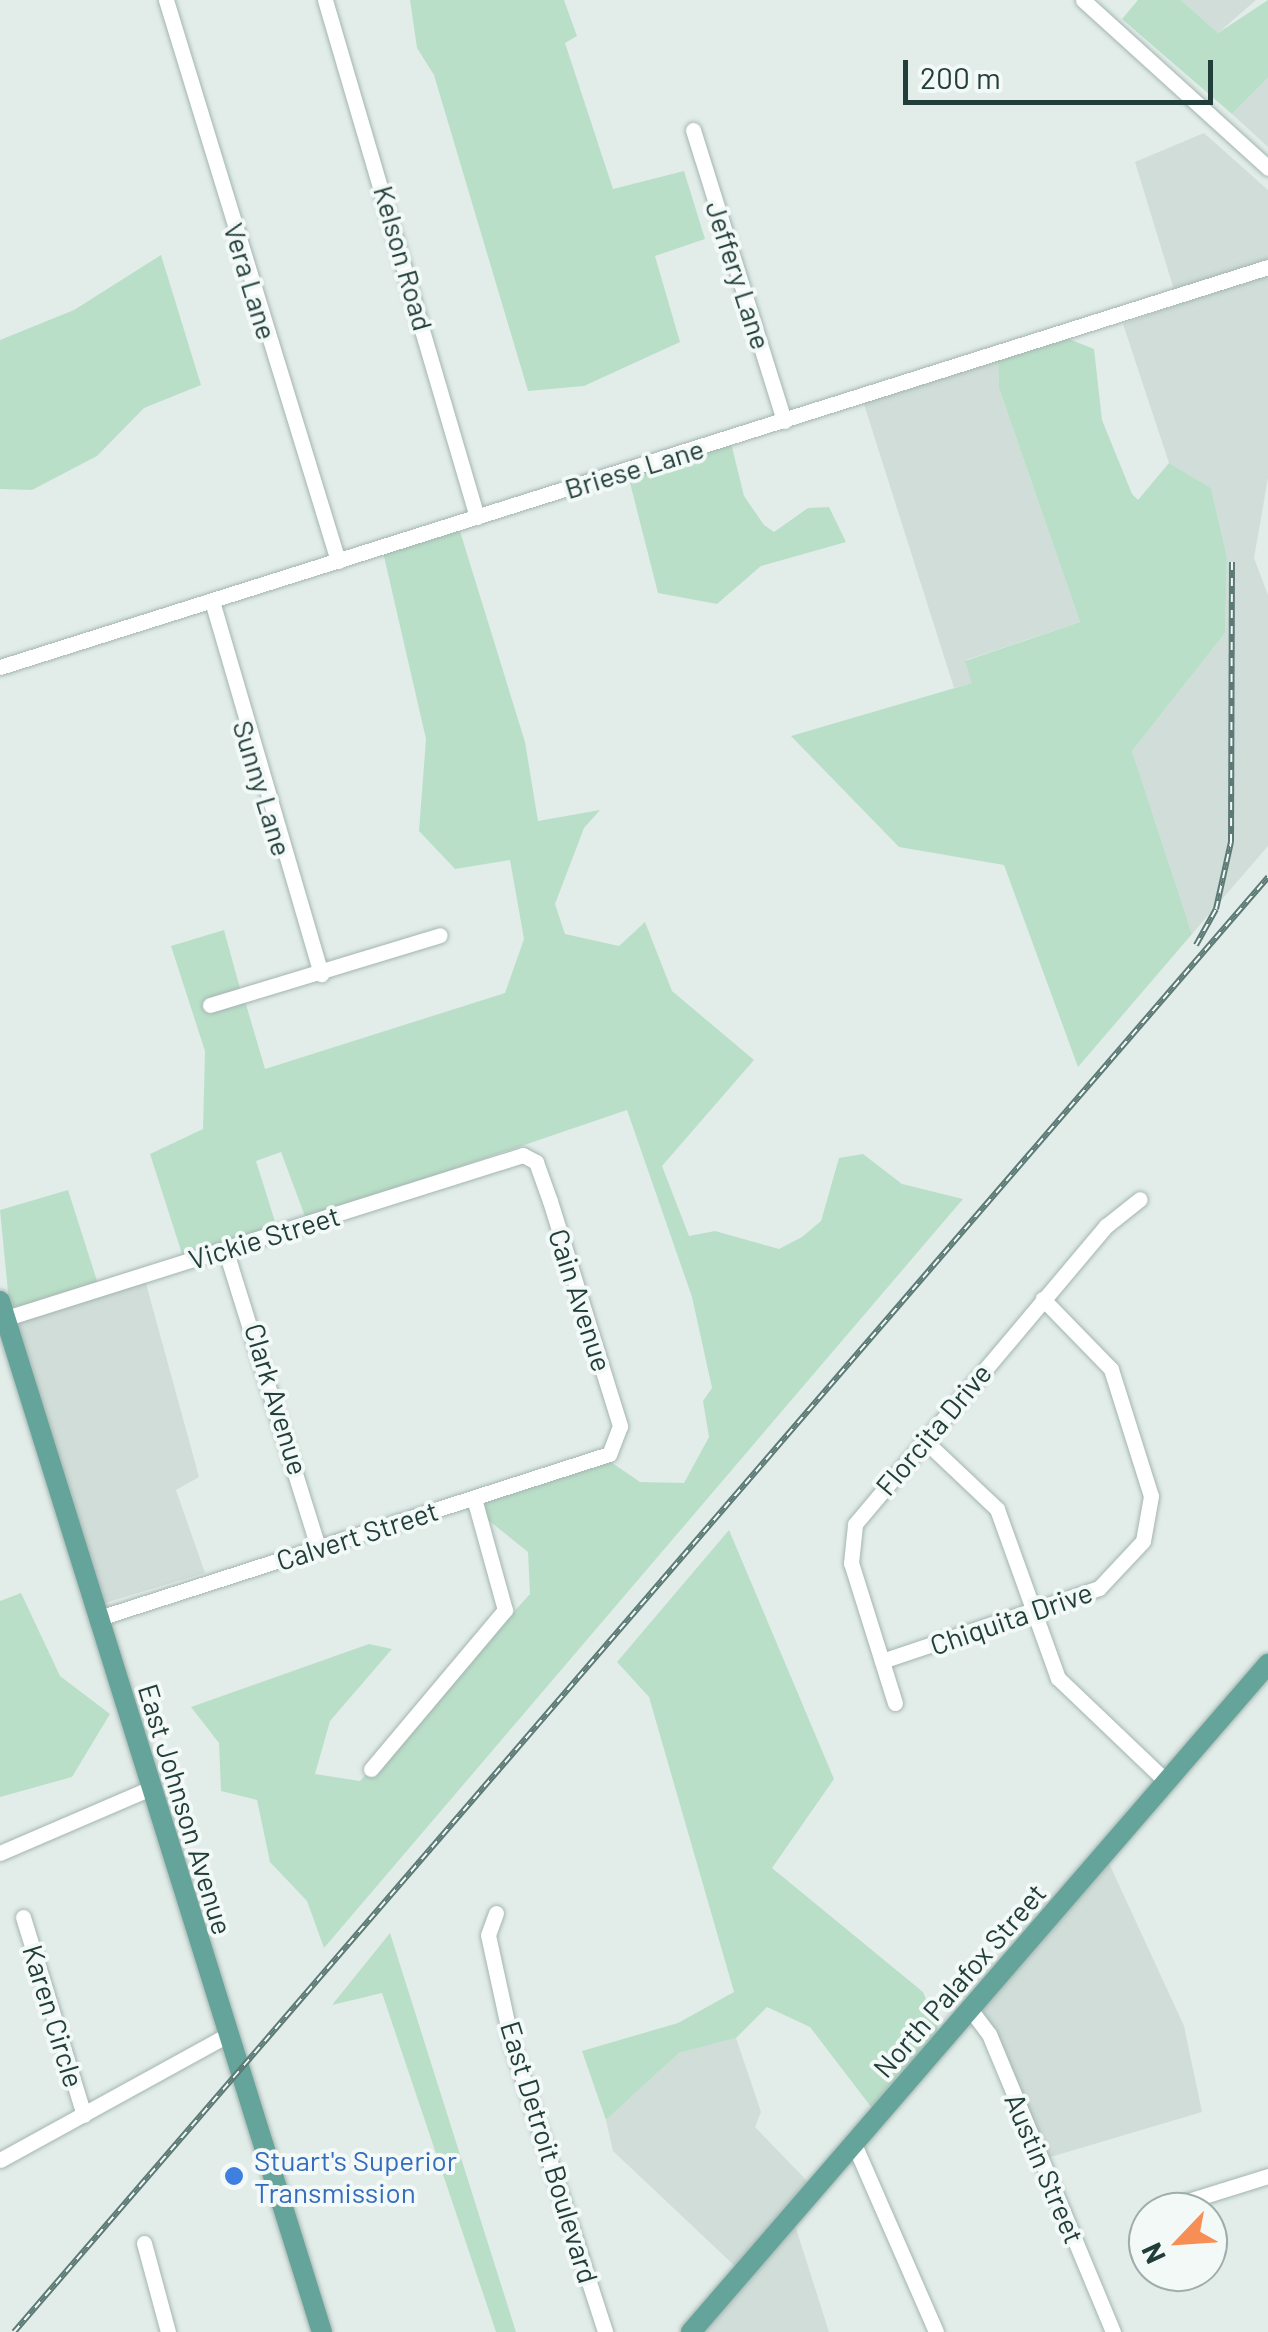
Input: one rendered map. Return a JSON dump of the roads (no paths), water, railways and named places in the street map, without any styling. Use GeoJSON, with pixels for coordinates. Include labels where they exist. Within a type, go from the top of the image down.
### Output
{"type":"FeatureCollection","features":[{"type":"Feature","properties":{"kind":"main road","name":"East Johnson Avenue"},"geometry":{"type":"LineString","coordinates":[[2,1313],[319,2331]]}},
{"type":"Feature","properties":{"kind":"main road","name":"North Palafox Street"},"geometry":{"type":"LineString","coordinates":[[692,2332],[1268,1664]]}},
{"type":"Feature","properties":{"kind":"street","name":"Vera Lane"},"geometry":{"type":"LineString","coordinates":[[166,0],[338,561]]}},
{"type":"Feature","properties":{"kind":"street","name":"Kelson Road"},"geometry":{"type":"LineString","coordinates":[[325,0],[477,517]]}},
{"type":"Feature","properties":{"kind":"street"},"geometry":{"type":"LineString","coordinates":[[1083,0],[1268,168]]}},
{"type":"Feature","properties":{"kind":"street","name":"Jeffery Lane"},"geometry":{"type":"LineString","coordinates":[[693,130],[784,421]]}},
{"type":"Feature","properties":{"kind":"street","name":"Briese Lane"},"geometry":{"type":"LineString","coordinates":[[0,668],[1268,267]]}},
{"type":"Feature","properties":{"kind":"street","name":"Sunny Lane"},"geometry":{"type":"LineString","coordinates":[[212,601],[321,974]]}},
{"type":"Feature","properties":{"kind":"street"},"geometry":{"type":"LineString","coordinates":[[210,1005],[440,935]]}},
{"type":"Feature","properties":{"kind":"street","name":"Vickie Street"},"geometry":{"type":"LineString","coordinates":[[2,1313],[227,1255],[528,1156]]}},
{"type":"Feature","properties":{"kind":"street","name":"Cain Avenue"},"geometry":{"type":"LineString","coordinates":[[528,1156],[611,1394],[620,1426],[614,1448]]}},
{"type":"Feature","properties":{"kind":"street","name":"Florcita Drive"},"geometry":{"type":"LineString","coordinates":[[895,1703],[851,1536],[923,1439],[1043,1300],[1140,1199]]}},
{"type":"Feature","properties":{"kind":"street","name":"Clark Avenue"},"geometry":{"type":"LineString","coordinates":[[227,1255],[318,1548]]}},
{"type":"Feature","properties":{"kind":"street","name":"Chiquita Drive"},"geometry":{"type":"LineString","coordinates":[[882,1661],[1031,1616],[1114,1578],[1136,1555],[1152,1511],[1106,1357],[1043,1300]]}},
{"type":"Feature","properties":{"kind":"street"},"geometry":{"type":"LineString","coordinates":[[923,1439],[997,1510],[1031,1616],[1072,1695],[1167,1782]]}},
{"type":"Feature","properties":{"kind":"street","name":"Calvert Street"},"geometry":{"type":"LineString","coordinates":[[99,1618],[474,1498],[614,1448]]}},
{"type":"Feature","properties":{"kind":"street"},"geometry":{"type":"LineString","coordinates":[[372,1768],[505,1610],[474,1498]]}},
{"type":"Feature","properties":{"kind":"street"},"geometry":{"type":"LineString","coordinates":[[0,1853],[151,1788]]}},
{"type":"Feature","properties":{"kind":"street","name":"East Detroit Boulevard"},"geometry":{"type":"LineString","coordinates":[[496,1913],[488,1935],[512,2045],[606,2332]]}},
{"type":"Feature","properties":{"kind":"street","name":"Karen Circle"},"geometry":{"type":"LineString","coordinates":[[23,1917],[84,2115]]}},
{"type":"Feature","properties":{"kind":"street","name":"Austin Street"},"geometry":{"type":"LineString","coordinates":[[970,2009],[989,2034],[1113,2332]]}},
{"type":"Feature","properties":{"kind":"street"},"geometry":{"type":"LineString","coordinates":[[0,2160],[227,2035]]}},
{"type":"Feature","properties":{"kind":"street"},"geometry":{"type":"LineString","coordinates":[[854,2144],[936,2332]]}},
{"type":"Feature","properties":{"kind":"street"},"geometry":{"type":"LineString","coordinates":[[1217,2192],[1268,2176]]}},
{"type":"Feature","properties":{"kind":"street"},"geometry":{"type":"LineString","coordinates":[[144,2244],[168,2332]]}},
{"type":"Feature","properties":{"kind":"railway"},"geometry":{"type":"LineString","coordinates":[[1196,945],[1216,909],[1231,842],[1232,562]]}},
{"type":"Feature","properties":{"kind":"railway"},"geometry":{"type":"LineString","coordinates":[[14,2332],[1268,877]]}},
{"type":"Feature","properties":{"kind":"place","name":"Stuart's Superior Transmission"},"geometry":{"type":"Point","coordinates":[234,2176]}}]}
